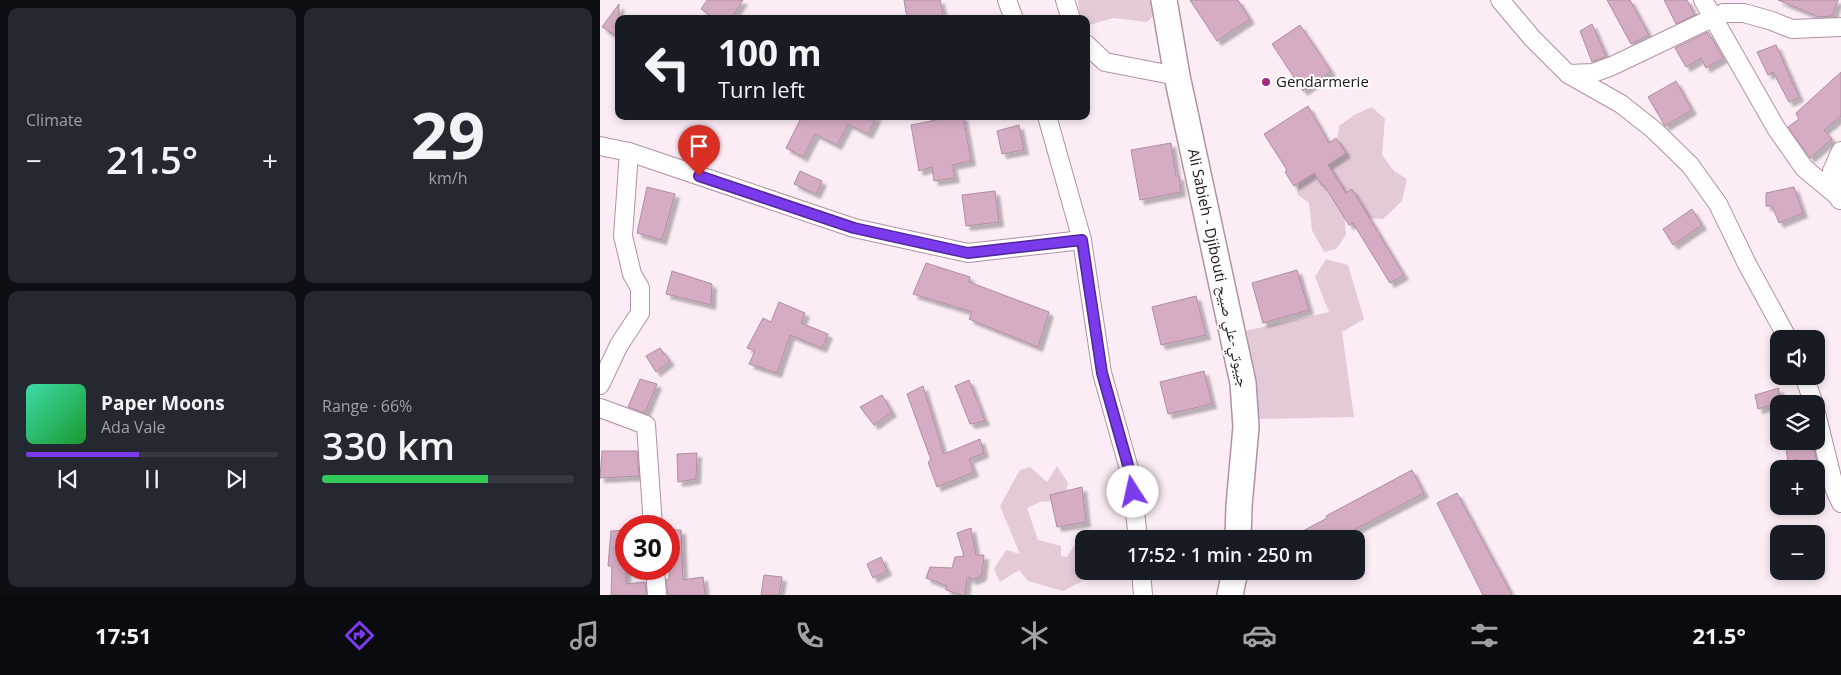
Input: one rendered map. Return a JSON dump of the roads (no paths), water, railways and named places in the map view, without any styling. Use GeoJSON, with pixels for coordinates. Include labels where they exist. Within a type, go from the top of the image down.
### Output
{"type":"FeatureCollection","features":[{"type":"Feature","properties":{"kind":"main road","name":"Ali Sabieh - Djibouti جيبوتي-علي صبيح"},"geometry":{"type":"LineString","coordinates":[[1164,0],[1177,76],[1243,383],[1246,428],[1238,530]]}},
{"type":"Feature","properties":{"kind":"main road"},"geometry":{"type":"LineString","coordinates":[[1230,595],[1233,580]]}},
{"type":"Feature","properties":{"kind":"street"},"geometry":{"type":"LineString","coordinates":[[1007,0],[1013,15]]}},
{"type":"Feature","properties":{"kind":"street"},"geometry":{"type":"LineString","coordinates":[[1066,0],[1070,15]]}},
{"type":"Feature","properties":{"kind":"street"},"geometry":{"type":"LineString","coordinates":[[1500,0],[1532,38],[1568,74],[1621,104],[1654,130],[1690,165],[1718,204],[1747,264],[1783,330]]}},
{"type":"Feature","properties":{"kind":"street"},"geometry":{"type":"LineString","coordinates":[[1703,0],[1776,128],[1804,168],[1840,204]]}},
{"type":"Feature","properties":{"kind":"street"},"geometry":{"type":"LineString","coordinates":[[1568,74],[1593,73],[1612,66],[1723,13],[1744,13],[1792,29],[1841,27]]}},
{"type":"Feature","properties":{"kind":"street"},"geometry":{"type":"LineString","coordinates":[[1090,48],[1105,62],[1177,76]]}},
{"type":"Feature","properties":{"kind":"street"},"geometry":{"type":"LineString","coordinates":[[1048,120],[1082,240],[1102,373],[1131,476],[1137,530]]}},
{"type":"Feature","properties":{"kind":"street"},"geometry":{"type":"LineString","coordinates":[[600,146],[628,152],[854,228],[968,253],[1082,240]]}},
{"type":"Feature","properties":{"kind":"street"},"geometry":{"type":"LineString","coordinates":[[1840,204],[1832,170],[1841,151]]}},
{"type":"Feature","properties":{"kind":"street"},"geometry":{"type":"LineString","coordinates":[[600,385],[619,346],[640,313],[640,288],[632,274],[623,236],[628,152]]}},
{"type":"Feature","properties":{"kind":"street"},"geometry":{"type":"LineString","coordinates":[[600,408],[646,425],[652,515]]}},
{"type":"Feature","properties":{"kind":"street"},"geometry":{"type":"LineString","coordinates":[[1825,449],[1835,490],[1841,503]]}},
{"type":"Feature","properties":{"kind":"street"},"geometry":{"type":"LineString","coordinates":[[656,580],[657,595]]}},
{"type":"Feature","properties":{"kind":"street"},"geometry":{"type":"LineString","coordinates":[[1142,580],[1144,595]]}},
{"type":"Feature","properties":{"kind":"place","name":"Gendarmerie"},"geometry":{"type":"Point","coordinates":[1266,82]}}]}
